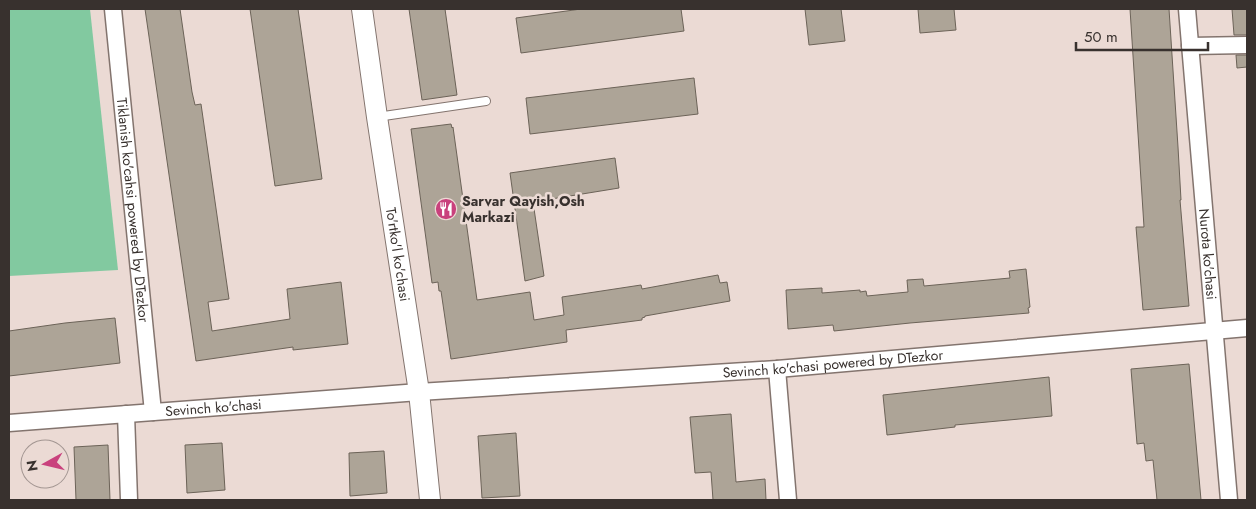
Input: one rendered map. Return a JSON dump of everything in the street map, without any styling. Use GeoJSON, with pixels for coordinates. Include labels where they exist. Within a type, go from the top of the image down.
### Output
{"type":"FeatureCollection","features":[{"type":"Feature","properties":{"kind":"street","name":"Tiklanish ko'cahsi powered by DTezkor"},"geometry":{"type":"LineString","coordinates":[[113,9],[153,412]]}},
{"type":"Feature","properties":{"kind":"street","name":"To'rtko'l ko'chasi"},"geometry":{"type":"LineString","coordinates":[[362,9],[419,392],[430,500]]}},
{"type":"Feature","properties":{"kind":"street","name":"Nurota ko'chasi"},"geometry":{"type":"LineString","coordinates":[[1187,9],[1229,500]]}},
{"type":"Feature","properties":{"kind":"street"},"geometry":{"type":"LineString","coordinates":[[1190,46],[1247,45]]}},
{"type":"Feature","properties":{"kind":"street","name":"Sevinch ko'chasi powered by DTezkor"},"geometry":{"type":"LineString","coordinates":[[419,392],[777,369],[1247,328]]}},
{"type":"Feature","properties":{"kind":"street"},"geometry":{"type":"LineString","coordinates":[[777,369],[788,500]]}},
{"type":"Feature","properties":{"kind":"street","name":"Sevinch ko'chasi"},"geometry":{"type":"LineString","coordinates":[[9,423],[419,392]]}},
{"type":"Feature","properties":{"kind":"street"},"geometry":{"type":"LineString","coordinates":[[126,414],[129,500]]}},
{"type":"Feature","properties":{"kind":"lane"},"geometry":{"type":"LineString","coordinates":[[377,117],[486,101]]}},
{"type":"Feature","properties":{"kind":"green space"},"geometry":{"type":"Polygon","coordinates":[[[9,9],[90,9],[118,270],[9,276],[9,9]]]}},
{"type":"Feature","properties":{"kind":"building"},"geometry":{"type":"Polygon","coordinates":[[[145,9],[180,9],[192,92],[195,105],[201,104],[229,299],[208,302],[212,331],[290,319],[287,289],[341,282],[348,344],[293,350],[293,347],[196,361],[145,9]]]}},
{"type":"Feature","properties":{"kind":"building"},"geometry":{"type":"Polygon","coordinates":[[[250,9],[298,9],[322,179],[275,186],[250,9]]]}},
{"type":"Feature","properties":{"kind":"building"},"geometry":{"type":"Polygon","coordinates":[[[409,9],[445,9],[457,95],[422,100],[409,9]]]}},
{"type":"Feature","properties":{"kind":"building"},"geometry":{"type":"Polygon","coordinates":[[[581,9],[681,9],[684,31],[521,53],[516,18],[581,9]]]}},
{"type":"Feature","properties":{"kind":"building"},"geometry":{"type":"Polygon","coordinates":[[[805,9],[841,9],[845,41],[809,45],[805,9]]]}},
{"type":"Feature","properties":{"kind":"building"},"geometry":{"type":"Polygon","coordinates":[[[918,9],[954,9],[956,30],[920,33],[918,9]]]}},
{"type":"Feature","properties":{"kind":"building"},"geometry":{"type":"Polygon","coordinates":[[[1130,9],[1169,9],[1180,200],[1189,306],[1143,310],[1136,227],[1144,227],[1130,9]]]}},
{"type":"Feature","properties":{"kind":"building"},"geometry":{"type":"Polygon","coordinates":[[[1232,9],[1247,9],[1247,35],[1234,35],[1232,9]]]}},
{"type":"Feature","properties":{"kind":"building"},"geometry":{"type":"Polygon","coordinates":[[[1236,55],[1247,55],[1247,67],[1237,68],[1236,55]]]}},
{"type":"Feature","properties":{"kind":"building"},"geometry":{"type":"Polygon","coordinates":[[[694,78],[698,114],[530,134],[526,98],[694,78]]]}},
{"type":"Feature","properties":{"kind":"building"},"geometry":{"type":"Polygon","coordinates":[[[451,124],[453,127],[477,300],[530,292],[534,320],[564,315],[562,297],[641,285],[642,289],[718,275],[720,283],[727,282],[730,301],[645,316],[642,320],[566,330],[567,342],[451,359],[441,291],[439,291],[438,282],[432,283],[411,129],[451,124]]]}},
{"type":"Feature","properties":{"kind":"building"},"geometry":{"type":"Polygon","coordinates":[[[615,158],[619,188],[533,202],[544,276],[525,281],[510,173],[615,158]]]}},
{"type":"Feature","properties":{"kind":"building"},"geometry":{"type":"Polygon","coordinates":[[[1026,269],[1029,313],[834,331],[833,325],[788,329],[786,290],[822,288],[822,293],[860,290],[860,292],[866,291],[867,296],[908,292],[907,280],[923,279],[924,286],[1010,278],[1009,271],[1026,269]]]}},
{"type":"Feature","properties":{"kind":"building"},"geometry":{"type":"Polygon","coordinates":[[[115,318],[120,363],[9,376],[9,331],[115,318]]]}},
{"type":"Feature","properties":{"kind":"building"},"geometry":{"type":"Polygon","coordinates":[[[1189,364],[1201,500],[1157,500],[1153,460],[1146,461],[1144,443],[1137,444],[1131,369],[1189,364]]]}},
{"type":"Feature","properties":{"kind":"building"},"geometry":{"type":"Polygon","coordinates":[[[1049,377],[1052,416],[955,425],[955,427],[887,435],[883,395],[1049,377]]]}},
{"type":"Feature","properties":{"kind":"building"},"geometry":{"type":"Polygon","coordinates":[[[731,414],[736,482],[765,479],[766,500],[713,500],[711,472],[695,473],[690,417],[731,414]]]}},
{"type":"Feature","properties":{"kind":"building"},"geometry":{"type":"Polygon","coordinates":[[[516,433],[520,496],[482,498],[478,436],[516,433]]]}},
{"type":"Feature","properties":{"kind":"building"},"geometry":{"type":"Polygon","coordinates":[[[222,443],[225,490],[187,493],[185,445],[222,443]]]}},
{"type":"Feature","properties":{"kind":"building"},"geometry":{"type":"Polygon","coordinates":[[[108,445],[110,500],[76,500],[74,447],[108,445]]]}},
{"type":"Feature","properties":{"kind":"building"},"geometry":{"type":"Polygon","coordinates":[[[384,451],[387,493],[350,496],[349,453],[384,451]]]}},
{"type":"Feature","properties":{"kind":"place","name":"Sarvar Qayish,Osh Markazi"},"geometry":{"type":"Point","coordinates":[446,209]}}]}
